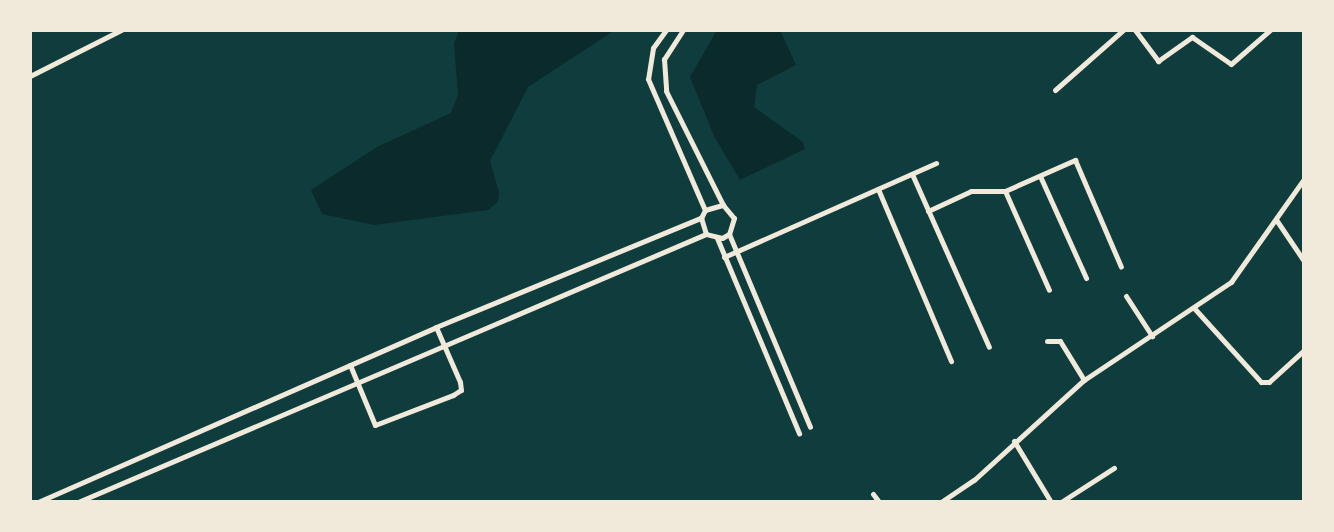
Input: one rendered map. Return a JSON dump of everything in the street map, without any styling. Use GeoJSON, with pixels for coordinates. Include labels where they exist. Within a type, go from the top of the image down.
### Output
{"type":"FeatureCollection","features":[{"type":"Feature","properties":{"kind":"street"},"geometry":{"type":"LineString","coordinates":[[30,76],[110,32],[121,30]]}},
{"type":"Feature","properties":{"kind":"street"},"geometry":{"type":"LineString","coordinates":[[666,30],[650,56],[648,79],[705,210]]}},
{"type":"Feature","properties":{"kind":"street"},"geometry":{"type":"LineString","coordinates":[[683,30],[664,59],[666,91],[723,205],[734,218],[729,234],[810,427]]}},
{"type":"Feature","properties":{"kind":"street"},"geometry":{"type":"LineString","coordinates":[[1110,30],[1115,36]]}},
{"type":"Feature","properties":{"kind":"street"},"geometry":{"type":"LineString","coordinates":[[1055,90],[1123,30]]}},
{"type":"Feature","properties":{"kind":"street"},"geometry":{"type":"LineString","coordinates":[[1135,30],[1158,61],[1192,37],[1230,64],[1270,30]]}},
{"type":"Feature","properties":{"kind":"street"},"geometry":{"type":"LineString","coordinates":[[928,211],[971,191],[1005,191],[1075,160],[1121,267]]}},
{"type":"Feature","properties":{"kind":"street"},"geometry":{"type":"LineString","coordinates":[[724,257],[936,163]]}},
{"type":"Feature","properties":{"kind":"street"},"geometry":{"type":"LineString","coordinates":[[912,174],[989,347]]}},
{"type":"Feature","properties":{"kind":"street"},"geometry":{"type":"LineString","coordinates":[[1040,176],[1086,278]]}},
{"type":"Feature","properties":{"kind":"street"},"geometry":{"type":"LineString","coordinates":[[941,502],[974,480],[1014,440],[1084,380],[1231,282],[1304,182]]}},
{"type":"Feature","properties":{"kind":"street"},"geometry":{"type":"LineString","coordinates":[[878,189],[951,361]]}},
{"type":"Feature","properties":{"kind":"street"},"geometry":{"type":"LineString","coordinates":[[1005,191],[1049,290]]}},
{"type":"Feature","properties":{"kind":"street"},"geometry":{"type":"LineString","coordinates":[[38,502],[436,327],[701,218],[705,210],[723,205]]}},
{"type":"Feature","properties":{"kind":"street"},"geometry":{"type":"LineString","coordinates":[[701,218],[706,234]]}},
{"type":"Feature","properties":{"kind":"street"},"geometry":{"type":"LineString","coordinates":[[1277,222],[1304,261]]}},
{"type":"Feature","properties":{"kind":"street"},"geometry":{"type":"LineString","coordinates":[[78,502],[356,380],[706,234],[717,238],[729,234]]}},
{"type":"Feature","properties":{"kind":"street"},"geometry":{"type":"LineString","coordinates":[[717,238],[799,433]]}},
{"type":"Feature","properties":{"kind":"street"},"geometry":{"type":"LineString","coordinates":[[1126,296],[1152,336]]}},
{"type":"Feature","properties":{"kind":"street"},"geometry":{"type":"LineString","coordinates":[[1194,308],[1261,382],[1269,382],[1304,350]]}},
{"type":"Feature","properties":{"kind":"street"},"geometry":{"type":"LineString","coordinates":[[349,365],[372,420],[381,426],[461,390],[436,327]]}},
{"type":"Feature","properties":{"kind":"street"},"geometry":{"type":"LineString","coordinates":[[1047,341],[1059,341],[1084,380]]}},
{"type":"Feature","properties":{"kind":"street"},"geometry":{"type":"LineString","coordinates":[[1014,440],[1051,502]]}},
{"type":"Feature","properties":{"kind":"street"},"geometry":{"type":"LineString","coordinates":[[1061,502],[1072,500],[1114,468]]}},
{"type":"Feature","properties":{"kind":"street"},"geometry":{"type":"LineString","coordinates":[[873,494],[879,502]]}},
{"type":"Feature","properties":{"kind":"water"},"geometry":{"type":"Polygon","coordinates":[[[459,30],[615,30],[528,87],[490,161],[499,192],[498,202],[488,210],[374,225],[322,214],[311,190],[377,147],[451,113],[458,95],[454,44],[459,30]]]}},
{"type":"Feature","properties":{"kind":"water"},"geometry":{"type":"Polygon","coordinates":[[[717,30],[780,30],[796,65],[757,85],[754,107],[803,142],[805,149],[740,180],[714,136],[690,77],[717,30]]]}}]}
